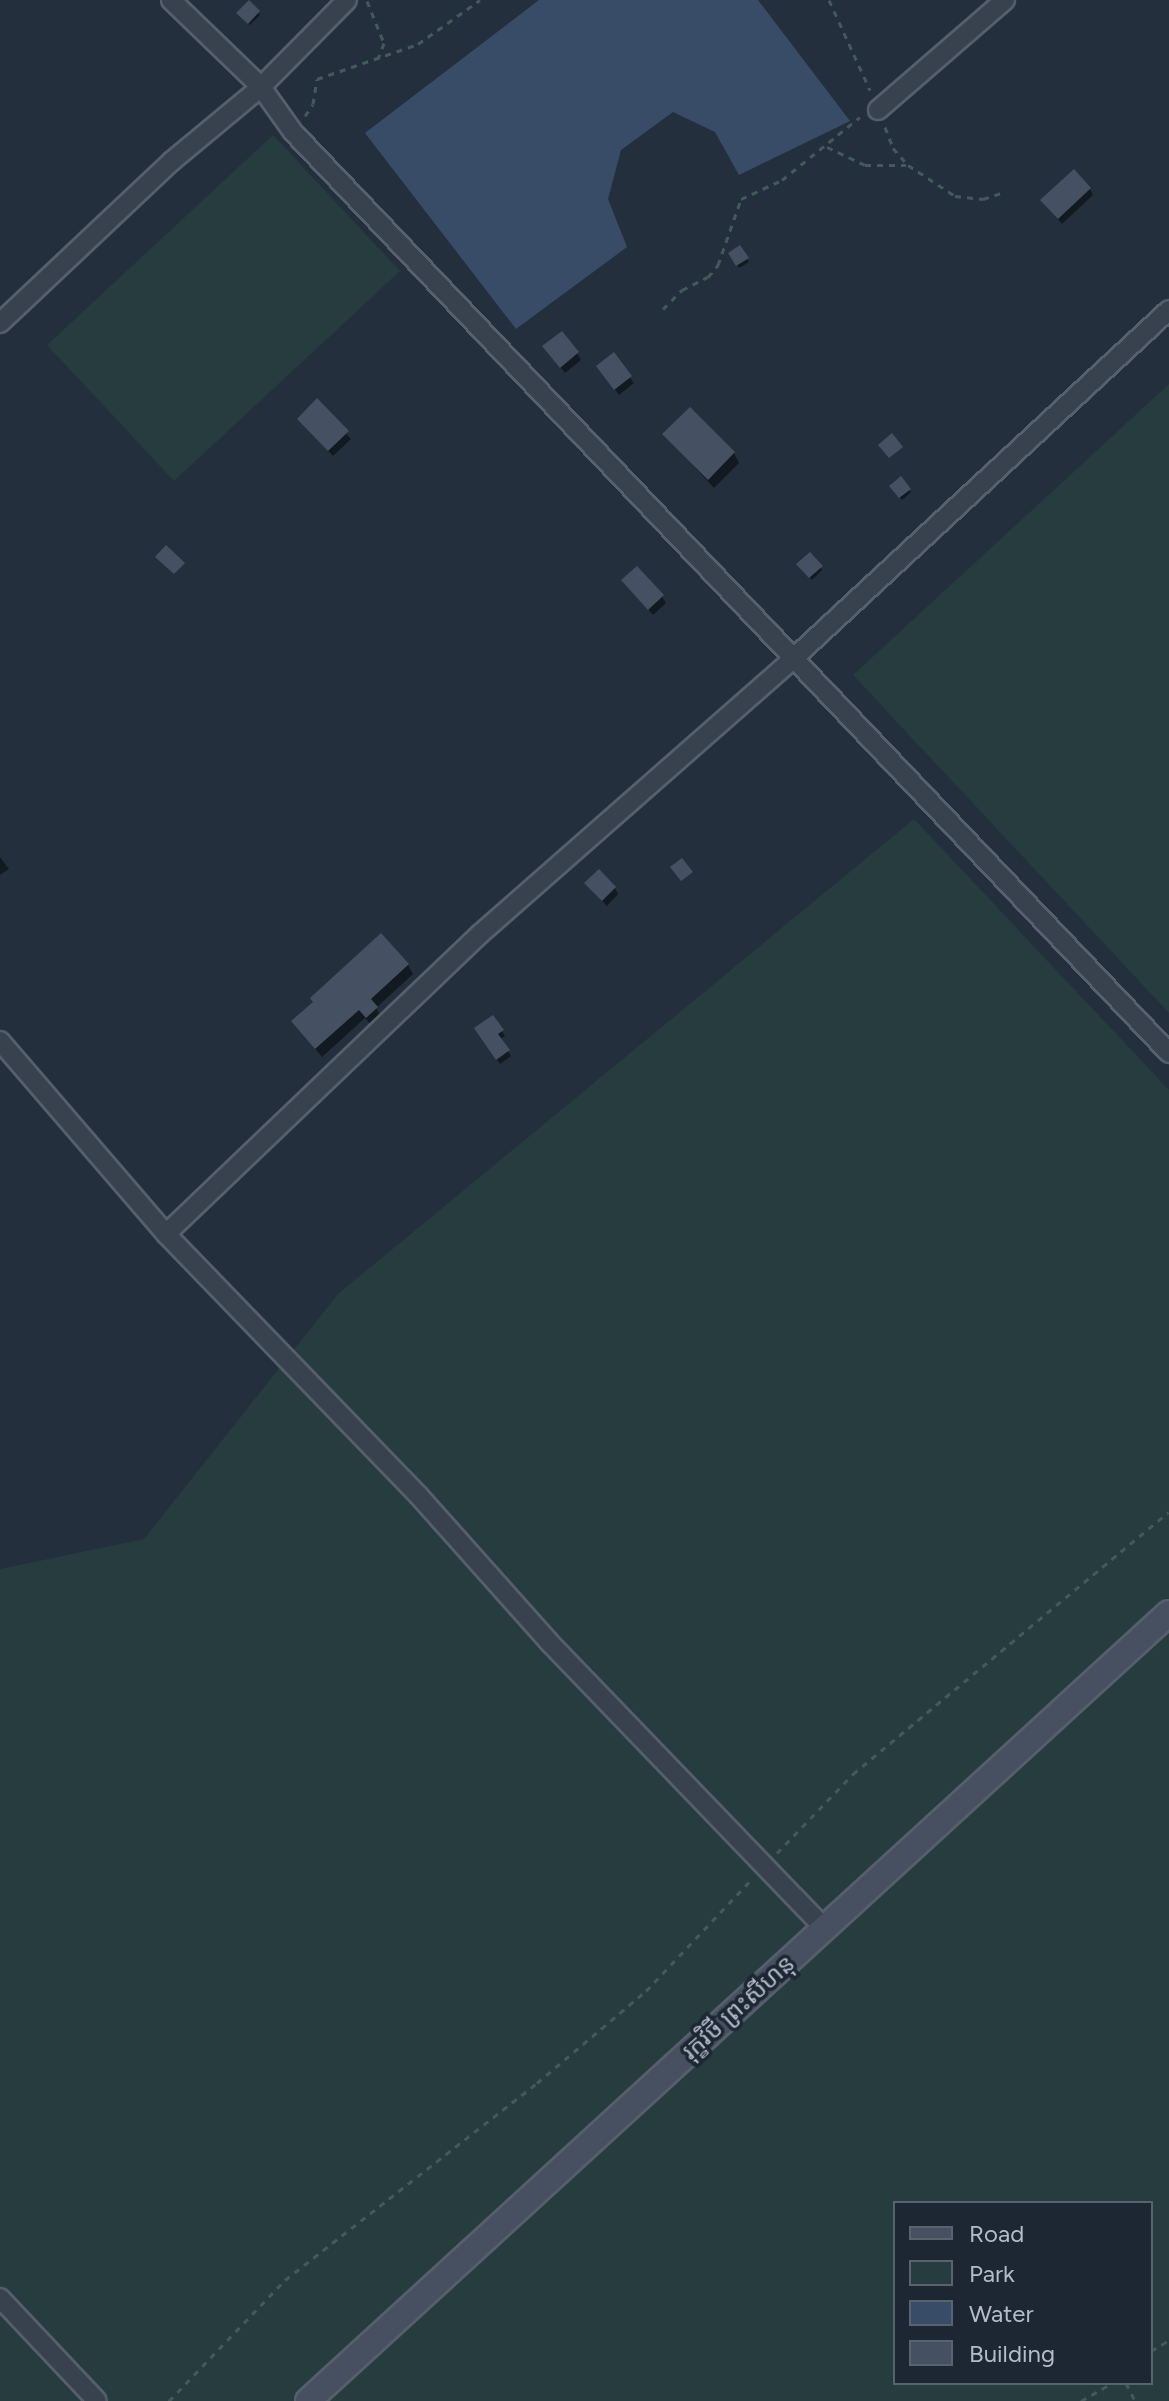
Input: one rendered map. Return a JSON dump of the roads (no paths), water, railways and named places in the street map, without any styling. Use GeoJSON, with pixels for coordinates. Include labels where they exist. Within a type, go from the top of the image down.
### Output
{"type":"FeatureCollection","features":[{"type":"Feature","properties":{"kind":"street"},"geometry":{"type":"LineString","coordinates":[[171,0],[261,87],[293,132],[1169,1053]]}},
{"type":"Feature","properties":{"kind":"street"},"geometry":{"type":"LineString","coordinates":[[0,323],[172,161],[261,87],[347,0]]}},
{"type":"Feature","properties":{"kind":"street"},"geometry":{"type":"LineString","coordinates":[[878,110],[1005,0]]}},
{"type":"Feature","properties":{"kind":"street"},"geometry":{"type":"LineString","coordinates":[[166,1234],[480,934],[795,657],[1169,310]]}},
{"type":"Feature","properties":{"kind":"street"},"geometry":{"type":"LineString","coordinates":[[0,1041],[166,1234],[409,1485],[548,1641],[824,1928]]}},
{"type":"Feature","properties":{"kind":"street","name":"រុក្ខវិថី ព្រះសីហនុ"},"geometry":{"type":"LineString","coordinates":[[308,2401],[1169,1613]]}},
{"type":"Feature","properties":{"kind":"street"},"geometry":{"type":"LineString","coordinates":[[0,2298],[97,2401]]}},
{"type":"Feature","properties":{"kind":"water"},"geometry":{"type":"Polygon","coordinates":[[[539,0],[758,0],[850,121],[739,175],[715,132],[673,112],[621,150],[608,199],[627,247],[516,329],[365,133],[539,0]]]}}]}
